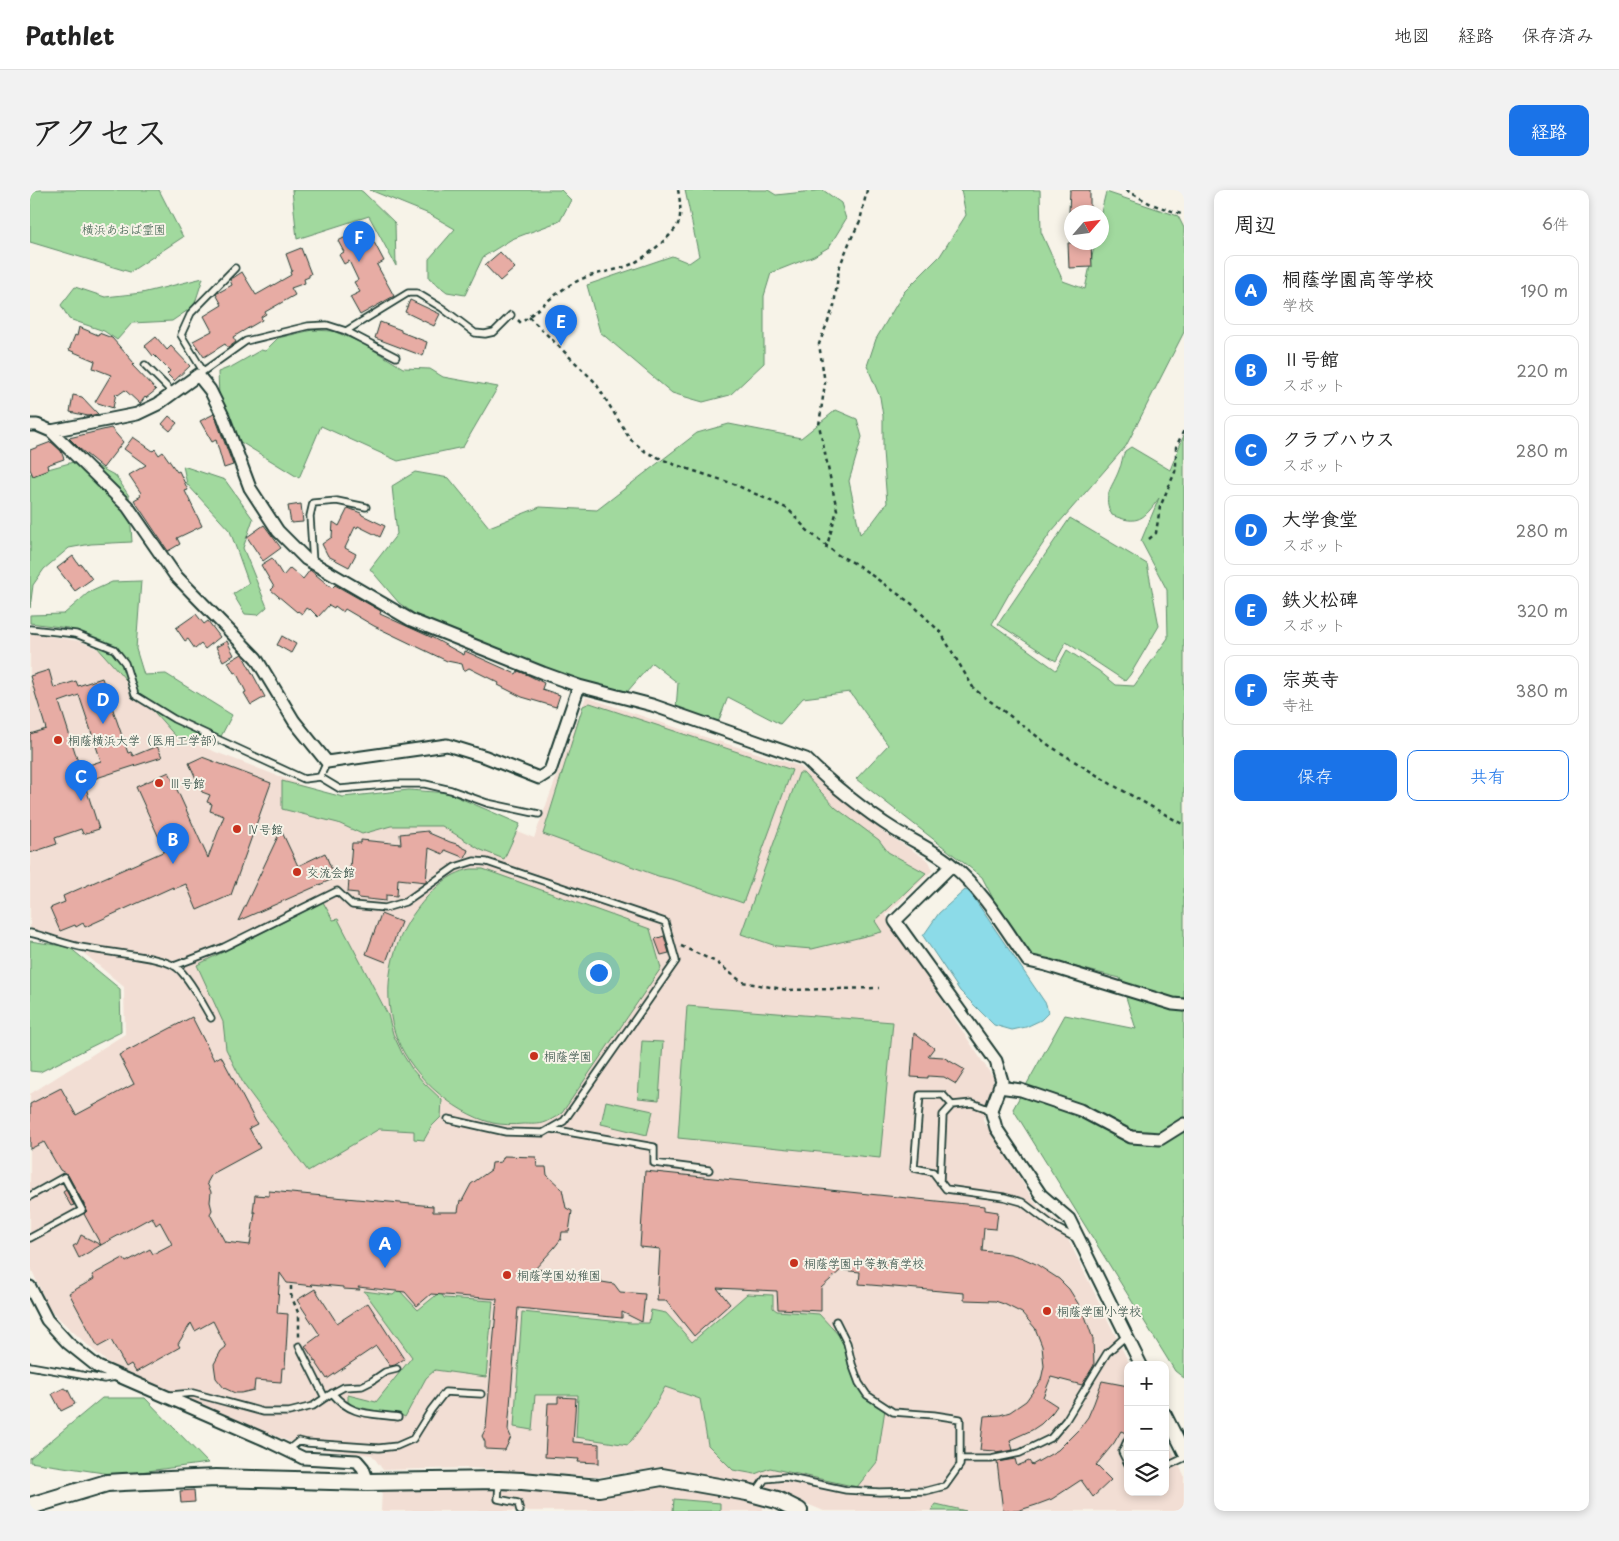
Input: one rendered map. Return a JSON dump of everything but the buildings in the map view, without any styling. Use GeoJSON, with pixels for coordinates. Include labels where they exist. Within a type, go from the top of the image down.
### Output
{"type":"FeatureCollection","features":[{"type":"Feature","properties":{"kind":"street"},"geometry":{"type":"LineString","coordinates":[[51,431],[137,414],[158,404],[201,373],[223,416],[250,488],[278,531],[312,563],[410,620],[579,686],[652,705],[806,759],[876,817],[952,865],[973,884],[1028,961],[1173,1004],[1184,1005]]}},
{"type":"Feature","properties":{"kind":"street"},"geometry":{"type":"LineString","coordinates":[[30,425],[37,425],[51,431],[128,507],[175,575],[256,658],[294,721],[326,762],[447,745],[539,778],[550,771],[579,686]]}},
{"type":"Feature","properties":{"kind":"street"},"geometry":{"type":"LineString","coordinates":[[952,865],[895,921],[996,1061],[1002,1081],[991,1110],[996,1128],[1041,1195],[1069,1219],[1139,1361]]}},
{"type":"Feature","properties":{"kind":"street"},"geometry":{"type":"LineString","coordinates":[[999,1087],[1021,1090],[1080,1110],[1131,1137],[1160,1139],[1184,1124]]}},
{"type":"Feature","properties":{"kind":"street"},"geometry":{"type":"LineString","coordinates":[[30,1287],[47,1320],[68,1343],[98,1367],[304,1458],[357,1461],[363,1468],[368,1482]]}},
{"type":"Feature","properties":{"kind":"street"},"geometry":{"type":"LineString","coordinates":[[1169,1422],[1184,1452]]}},
{"type":"Feature","properties":{"kind":"street"},"geometry":{"type":"LineString","coordinates":[[30,1506],[107,1483],[123,1482],[216,1478],[368,1482],[499,1480],[598,1488],[662,1477],[755,1494],[777,1500],[799,1511]]}},
{"type":"Feature","properties":{"kind":"lane"},"geometry":{"type":"LineString","coordinates":[[234,268],[192,313],[181,334],[201,373],[246,341],[308,326],[327,324],[346,331],[396,357]]}},
{"type":"Feature","properties":{"kind":"lane"},"geometry":{"type":"LineString","coordinates":[[346,331],[408,293],[417,293],[442,308],[475,333],[485,334],[494,332],[511,315]]}},
{"type":"Feature","properties":{"kind":"lane"},"geometry":{"type":"LineString","coordinates":[[145,365],[172,393]]}},
{"type":"Feature","properties":{"kind":"lane"},"geometry":{"type":"LineString","coordinates":[[312,563],[310,516],[313,504],[337,500],[366,507]]}},
{"type":"Feature","properties":{"kind":"lane"},"geometry":{"type":"LineString","coordinates":[[30,629],[76,634],[114,649],[125,663],[135,695],[174,719],[304,779],[320,777],[340,789],[394,784],[425,784],[451,790],[487,803],[539,814]]}},
{"type":"Feature","properties":{"kind":"lane"},"geometry":{"type":"LineString","coordinates":[[320,777],[326,762]]}},
{"type":"Feature","properties":{"kind":"lane"},"geometry":{"type":"LineString","coordinates":[[174,966],[224,947],[336,891],[352,904],[385,908],[406,902],[454,867],[474,862],[487,862],[665,922],[676,961],[564,1121],[543,1134],[506,1132],[448,1119]]}},
{"type":"Feature","properties":{"kind":"lane"},"geometry":{"type":"LineString","coordinates":[[30,933],[63,943],[166,962],[177,967],[211,1018]]}},
{"type":"Feature","properties":{"kind":"lane"},"geometry":{"type":"LineString","coordinates":[[952,1105],[943,1095],[920,1095],[914,1168],[933,1172],[946,1189],[1004,1197],[1022,1202],[1055,1227],[1079,1240]]}},
{"type":"Feature","properties":{"kind":"lane"},"geometry":{"type":"LineString","coordinates":[[940,1182],[943,1115],[952,1105],[972,1103],[991,1110]]}},
{"type":"Feature","properties":{"kind":"lane"},"geometry":{"type":"LineString","coordinates":[[551,1129],[654,1147],[654,1163],[709,1170]]}},
{"type":"Feature","properties":{"kind":"lane"},"geometry":{"type":"LineString","coordinates":[[30,1196],[64,1177],[82,1210],[30,1238]]}},
{"type":"Feature","properties":{"kind":"lane"},"geometry":{"type":"LineString","coordinates":[[755,1494],[765,1480],[785,1477],[846,1490],[879,1492],[926,1491],[945,1486],[960,1465],[960,1419],[893,1412],[867,1396],[859,1383],[847,1343],[836,1321]]}},
{"type":"Feature","properties":{"kind":"lane"},"geometry":{"type":"LineString","coordinates":[[960,1459],[992,1459],[1020,1453],[1051,1438],[1066,1420],[1107,1353],[1126,1336]]}},
{"type":"Feature","properties":{"kind":"lane"},"geometry":{"type":"LineString","coordinates":[[299,1346],[325,1398]]}},
{"type":"Feature","properties":{"kind":"lane"},"geometry":{"type":"LineString","coordinates":[[30,1366],[104,1379],[120,1376]]}},
{"type":"Feature","properties":{"kind":"lane"},"geometry":{"type":"LineString","coordinates":[[166,1396],[193,1393],[263,1412],[289,1412],[313,1406],[344,1387],[362,1386],[385,1372],[397,1369]]}},
{"type":"Feature","properties":{"kind":"lane"},"geometry":{"type":"LineString","coordinates":[[288,1450],[299,1441],[307,1444],[379,1448],[397,1446],[413,1439],[444,1392],[481,1394]]}},
{"type":"Feature","properties":{"kind":"lane"},"geometry":{"type":"LineString","coordinates":[[332,1393],[341,1404],[359,1412],[368,1415],[398,1417]]}},
{"type":"Feature","properties":{"kind":"lane"},"geometry":{"type":"LineString","coordinates":[[1169,1465],[1184,1458]]}},
{"type":"Feature","properties":{"kind":"lane"},"geometry":{"type":"LineString","coordinates":[[499,1480],[498,1498],[518,1503],[520,1511]]}},
{"type":"Feature","properties":{"kind":"path"},"geometry":{"type":"LineString","coordinates":[[511,315],[521,323],[562,290],[583,278],[631,264],[647,256],[670,235],[678,224],[680,211],[678,190]]}},
{"type":"Feature","properties":{"kind":"path"},"geometry":{"type":"LineString","coordinates":[[826,548],[837,510],[819,425],[825,383],[819,344],[834,306],[840,268],[860,221],[867,190]]}},
{"type":"Feature","properties":{"kind":"path"},"geometry":{"type":"LineString","coordinates":[[1126,190],[1151,204],[1184,215]]}},
{"type":"Feature","properties":{"kind":"path"},"geometry":{"type":"LineString","coordinates":[[529,317],[596,382],[630,440],[646,452],[673,464],[734,484],[788,509],[807,530],[838,555],[856,564],[912,604],[941,634],[974,689],[1050,746],[1111,784],[1184,825]]}},
{"type":"Feature","properties":{"kind":"path"},"geometry":{"type":"LineString","coordinates":[[1149,539],[1156,533],[1160,507],[1175,472],[1176,447],[1184,430]]}},
{"type":"Feature","properties":{"kind":"path"},"geometry":{"type":"LineString","coordinates":[[670,941],[716,962],[742,982],[788,990],[879,988]]}},
{"type":"Feature","properties":{"kind":"path"},"geometry":{"type":"LineString","coordinates":[[291,1286],[291,1295],[299,1315],[299,1346]]}},
{"type":"Feature","properties":{"kind":"shaded area","name":"桐蔭学園"},"geometry":{"type":"Polygon","coordinates":[[[30,633],[80,641],[116,657],[179,738],[346,802],[455,805],[534,838],[586,697],[695,734],[799,766],[882,831],[929,861],[933,870],[886,915],[994,1079],[983,1120],[1038,1207],[1060,1223],[1128,1361],[1124,1361],[1124,1496],[1169,1496],[1169,1445],[1184,1475],[1184,1511],[824,1511],[768,1488],[661,1467],[597,1477],[469,1468],[383,1470],[372,1455],[302,1447],[129,1374],[108,1363],[49,1309],[30,1266],[30,1094],[125,1034],[124,987],[72,943],[30,935],[30,633]]]}},
{"type":"Feature","properties":{"kind":"shaded area"},"geometry":{"type":"Polygon","coordinates":[[[665,1484],[717,1493],[763,1504],[763,1511],[381,1511],[382,1489],[665,1484]]]}},
{"type":"Feature","properties":{"kind":"green space","name":"横浜あおば霊園"},"geometry":{"type":"Polygon","coordinates":[[[30,190],[159,190],[183,237],[130,272],[30,242],[30,190]]]}},
{"type":"Feature","properties":{"kind":"green space"},"geometry":{"type":"Polygon","coordinates":[[[292,190],[360,190],[363,192],[395,223],[396,266],[369,216],[297,239],[292,190]]]}},
{"type":"Feature","properties":{"kind":"green space"},"geometry":{"type":"Polygon","coordinates":[[[370,190],[561,190],[571,200],[560,221],[512,239],[483,257],[465,295],[447,292],[429,278],[429,259],[455,229],[429,214],[370,190]]]}},
{"type":"Feature","properties":{"kind":"green space"},"geometry":{"type":"Polygon","coordinates":[[[685,190],[768,190],[776,195],[823,190],[841,203],[846,219],[829,247],[814,256],[771,273],[764,296],[764,363],[730,395],[703,402],[672,393],[600,332],[587,285],[672,256],[689,263],[699,256],[685,190]]]}},
{"type":"Feature","properties":{"kind":"green space"},"geometry":{"type":"Polygon","coordinates":[[[961,190],[1040,190],[1041,232],[1063,281],[1085,289],[1093,250],[1109,250],[1109,205],[1103,205],[1106,192],[1178,216],[1184,228],[1184,332],[1126,446],[1051,532],[1010,592],[992,624],[1056,670],[1067,650],[1099,671],[1116,685],[1134,686],[1168,638],[1167,590],[1141,541],[1159,498],[1144,516],[1128,520],[1112,515],[1108,497],[1125,451],[1131,447],[1170,470],[1184,435],[1184,1378],[1175,1371],[1013,1109],[1065,1015],[1136,1029],[1120,978],[1031,956],[1005,922],[982,877],[856,779],[888,745],[850,692],[803,698],[780,724],[728,697],[717,725],[676,709],[678,683],[652,663],[627,692],[552,680],[462,647],[399,603],[370,569],[397,534],[392,486],[415,472],[449,478],[489,527],[540,507],[597,510],[697,433],[729,424],[801,438],[836,410],[857,419],[862,437],[849,481],[860,534],[872,523],[887,503],[883,451],[883,416],[880,397],[867,366],[876,339],[904,292],[940,256],[966,215],[961,190]]]}},
{"type":"Feature","properties":{"kind":"green space"},"geometry":{"type":"Polygon","coordinates":[[[203,278],[194,306],[172,321],[132,323],[117,340],[104,331],[69,319],[61,305],[75,287],[105,297],[142,293],[203,278]]]}},
{"type":"Feature","properties":{"kind":"green space"},"geometry":{"type":"Polygon","coordinates":[[[312,330],[333,331],[362,343],[403,368],[430,369],[443,377],[498,387],[463,447],[398,461],[321,426],[299,478],[239,441],[219,397],[218,372],[261,350],[265,351],[278,338],[312,330]]]}},
{"type":"Feature","properties":{"kind":"green space"},"geometry":{"type":"Polygon","coordinates":[[[84,459],[116,476],[129,496],[132,542],[91,544],[69,548],[44,569],[33,585],[30,608],[30,474],[84,459]]]}},
{"type":"Feature","properties":{"kind":"green space"},"geometry":{"type":"Polygon","coordinates":[[[183,466],[225,480],[253,519],[243,548],[267,607],[258,615],[245,614],[233,594],[249,584],[230,531],[187,484],[183,466]]]}},
{"type":"Feature","properties":{"kind":"green space"},"geometry":{"type":"Polygon","coordinates":[[[1070,518],[1147,564],[1159,626],[1125,681],[1066,642],[1056,661],[998,624],[1070,518]]]}},
{"type":"Feature","properties":{"kind":"green space"},"geometry":{"type":"Polygon","coordinates":[[[141,581],[136,649],[144,675],[166,674],[232,715],[217,744],[178,739],[89,638],[68,628],[30,623],[30,615],[64,614],[88,593],[112,582],[141,581]]]}},
{"type":"Feature","properties":{"kind":"green space"},"geometry":{"type":"Polygon","coordinates":[[[590,703],[792,770],[743,903],[658,876],[543,834],[583,706],[590,703]]]}},
{"type":"Feature","properties":{"kind":"green space"},"geometry":{"type":"Polygon","coordinates":[[[799,773],[803,773],[836,808],[879,840],[888,852],[926,873],[875,921],[882,932],[812,949],[776,946],[741,934],[799,773]]]}},
{"type":"Feature","properties":{"kind":"green space"},"geometry":{"type":"Polygon","coordinates":[[[282,781],[343,797],[409,790],[448,793],[520,824],[504,859],[481,850],[442,826],[391,826],[362,834],[338,823],[282,809],[282,781]]]}},
{"type":"Feature","properties":{"kind":"green space"},"geometry":{"type":"Polygon","coordinates":[[[471,869],[483,869],[650,929],[661,968],[562,1113],[543,1123],[496,1124],[477,1118],[462,1110],[447,1100],[420,1075],[400,1045],[394,1030],[390,1014],[389,982],[391,966],[401,936],[417,909],[434,889],[455,874],[471,869]]]}},
{"type":"Feature","properties":{"kind":"green space"},"geometry":{"type":"Polygon","coordinates":[[[323,902],[333,920],[338,919],[388,1015],[393,1034],[402,1053],[412,1069],[442,1100],[441,1117],[432,1126],[424,1140],[414,1139],[414,1131],[379,1129],[308,1171],[244,1085],[226,1049],[223,1022],[197,965],[323,902]]]}},
{"type":"Feature","properties":{"kind":"green space"},"geometry":{"type":"Polygon","coordinates":[[[30,941],[69,947],[120,989],[121,1032],[40,1072],[30,1071],[30,941]]]}},
{"type":"Feature","properties":{"kind":"green space"},"geometry":{"type":"Polygon","coordinates":[[[687,1006],[893,1022],[880,1158],[678,1138],[687,1006]]]}},
{"type":"Feature","properties":{"kind":"green space"},"geometry":{"type":"Polygon","coordinates":[[[642,1041],[663,1042],[659,1100],[638,1098],[642,1041]]]}},
{"type":"Feature","properties":{"kind":"green space"},"geometry":{"type":"Polygon","coordinates":[[[606,1101],[653,1111],[647,1135],[601,1124],[606,1101]]]}},
{"type":"Feature","properties":{"kind":"green space"},"geometry":{"type":"Polygon","coordinates":[[[399,1290],[418,1310],[440,1292],[444,1298],[493,1301],[486,1377],[435,1370],[426,1378],[405,1417],[399,1414],[388,1417],[378,1411],[348,1405],[348,1395],[376,1402],[412,1357],[364,1291],[393,1295],[399,1290]]]}},
{"type":"Feature","properties":{"kind":"green space"},"geometry":{"type":"Polygon","coordinates":[[[747,1294],[773,1295],[773,1308],[777,1311],[819,1314],[845,1342],[859,1388],[885,1409],[877,1462],[857,1487],[770,1468],[755,1474],[733,1470],[708,1445],[700,1399],[665,1387],[648,1418],[628,1445],[576,1437],[578,1395],[535,1395],[532,1430],[514,1427],[522,1312],[631,1323],[649,1323],[651,1310],[666,1313],[692,1342],[747,1294]]]}},
{"type":"Feature","properties":{"kind":"green space"},"geometry":{"type":"Polygon","coordinates":[[[102,1398],[145,1398],[208,1463],[117,1475],[30,1462],[30,1458],[102,1398]]]}},
{"type":"Feature","properties":{"kind":"green space"},"geometry":{"type":"Polygon","coordinates":[[[674,1499],[720,1503],[720,1511],[673,1511],[674,1499]]]}},
{"type":"Feature","properties":{"kind":"green space"},"geometry":{"type":"Polygon","coordinates":[[[936,1504],[966,1511],[931,1511],[936,1504]]]}},
{"type":"Feature","properties":{"kind":"water"},"geometry":{"type":"Polygon","coordinates":[[[965,890],[969,891],[1046,1004],[1048,1013],[1041,1020],[1026,1027],[1012,1030],[994,1025],[960,991],[923,936],[939,913],[965,890]]]}},
{"type":"Feature","properties":{"kind":"place","name":"宗英寺"},"geometry":{"type":"Point","coordinates":[359,262]}},
{"type":"Feature","properties":{"kind":"place","name":"鉄火松碑"},"geometry":{"type":"Point","coordinates":[561,346]}},
{"type":"Feature","properties":{"kind":"place","name":"大学食堂"},"geometry":{"type":"Point","coordinates":[103,724]}},
{"type":"Feature","properties":{"kind":"place","name":"桐蔭横浜大学（医用工学部）"},"geometry":{"type":"Point","coordinates":[58,740]}},
{"type":"Feature","properties":{"kind":"place","name":"Ⅲ号館"},"geometry":{"type":"Point","coordinates":[159,783]}},
{"type":"Feature","properties":{"kind":"place","name":"クラブハウス"},"geometry":{"type":"Point","coordinates":[81,801]}},
{"type":"Feature","properties":{"kind":"place","name":"Ⅳ号館"},"geometry":{"type":"Point","coordinates":[237,829]}},
{"type":"Feature","properties":{"kind":"place","name":"Ⅱ号館"},"geometry":{"type":"Point","coordinates":[173,864]}},
{"type":"Feature","properties":{"kind":"place","name":"交流会館"},"geometry":{"type":"Point","coordinates":[297,872]}},
{"type":"Feature","properties":{"kind":"place","name":"桐蔭学園"},"geometry":{"type":"Point","coordinates":[534,1056]}},
{"type":"Feature","properties":{"kind":"place","name":"桐蔭学園中等教育学校"},"geometry":{"type":"Point","coordinates":[794,1263]}},
{"type":"Feature","properties":{"kind":"place","name":"桐蔭学園高等学校"},"geometry":{"type":"Point","coordinates":[385,1268]}},
{"type":"Feature","properties":{"kind":"place","name":"桐蔭学園幼稚園"},"geometry":{"type":"Point","coordinates":[507,1275]}},
{"type":"Feature","properties":{"kind":"place","name":"桐蔭学園小学校"},"geometry":{"type":"Point","coordinates":[1047,1311]}}]}
